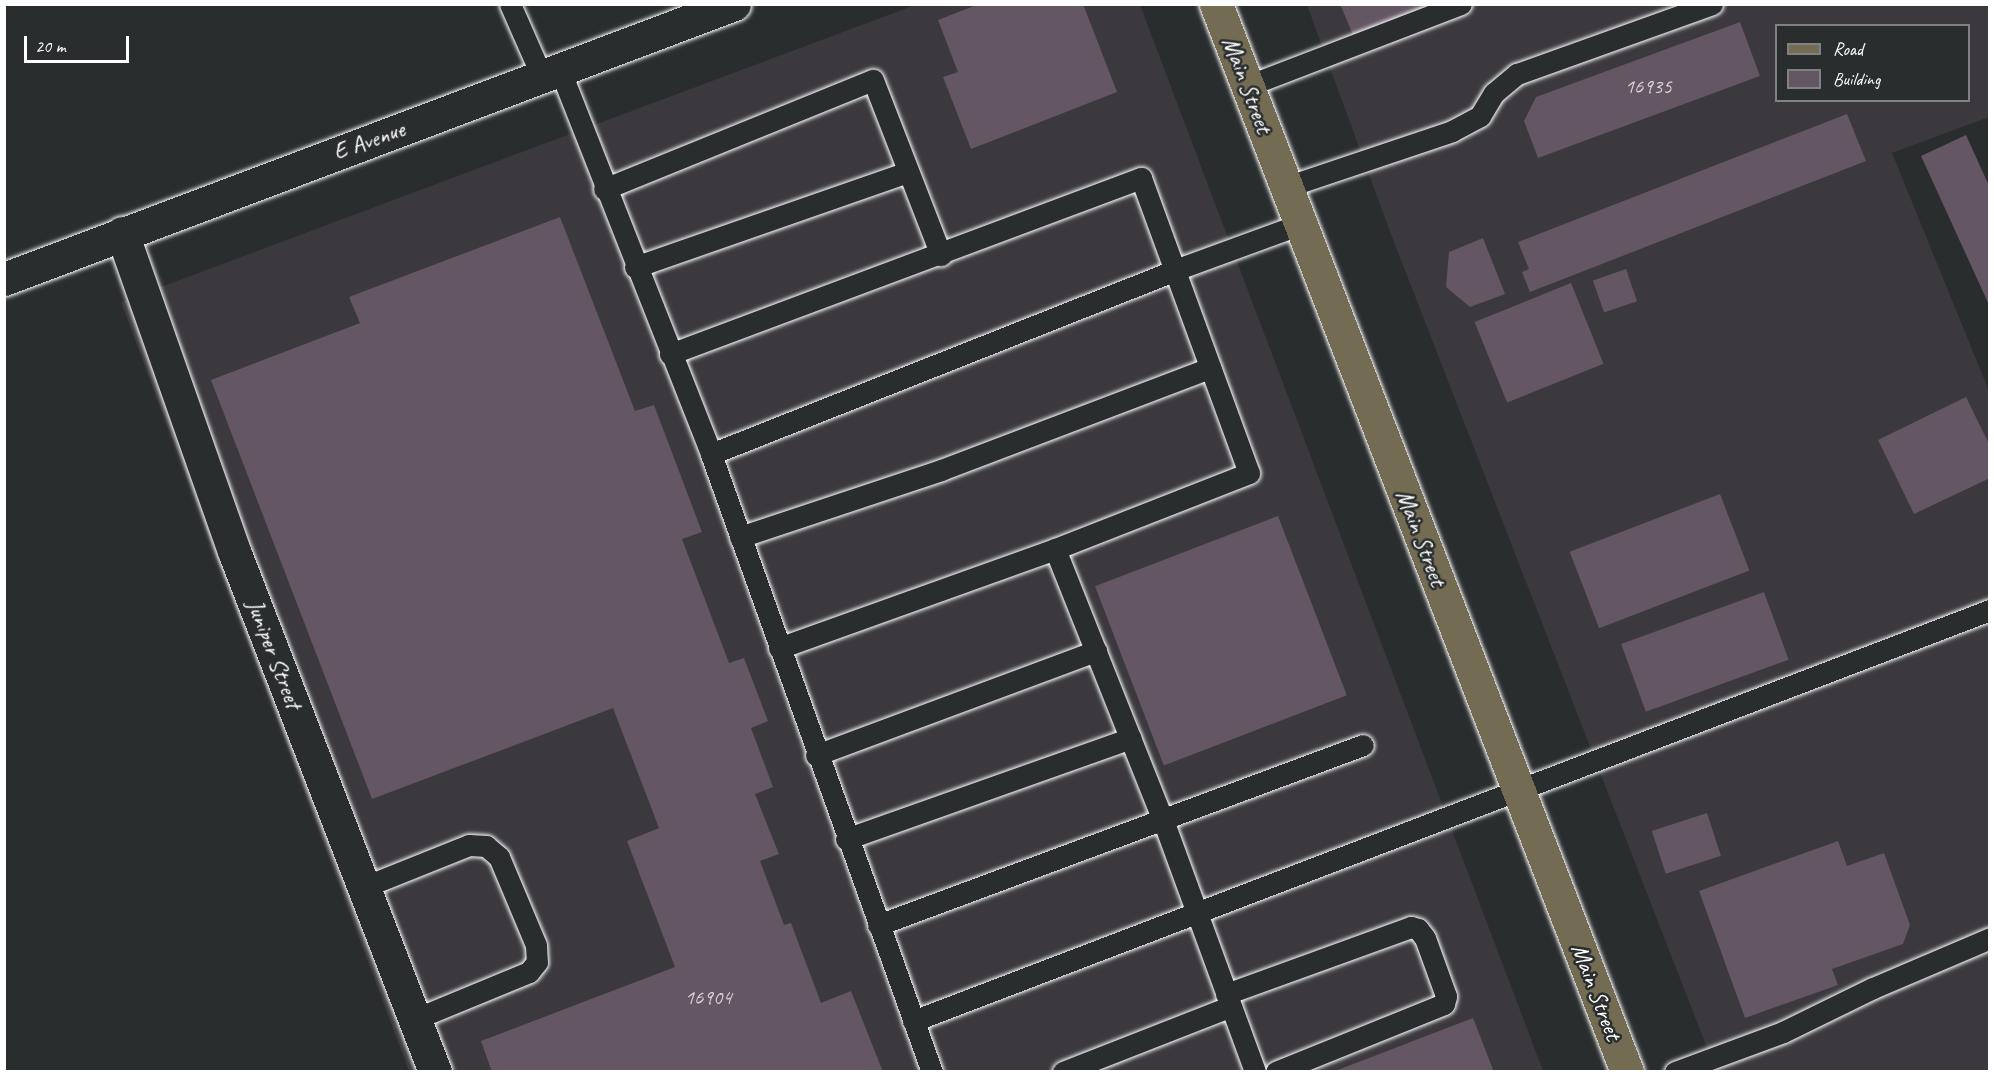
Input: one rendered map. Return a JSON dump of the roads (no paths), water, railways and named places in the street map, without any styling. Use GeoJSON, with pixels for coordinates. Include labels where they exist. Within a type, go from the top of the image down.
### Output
{"type":"FeatureCollection","features":[{"type":"Feature","properties":{"kind":"main road","name":"Main Street"},"geometry":{"type":"LineString","coordinates":[[1216,4],[1627,1071]]}},
{"type":"Feature","properties":{"kind":"street","name":"E Avenue"},"geometry":{"type":"LineString","coordinates":[[4,279],[551,74],[698,11],[734,4]]}},
{"type":"Feature","properties":{"kind":"street","name":"Juniper Street"},"geometry":{"type":"LineString","coordinates":[[122,233],[234,551],[435,1071]]}},
{"type":"Feature","properties":{"kind":"lane"},"geometry":{"type":"LineString","coordinates":[[510,4],[551,74],[604,189],[711,454],[816,755],[932,1071]]}},
{"type":"Feature","properties":{"kind":"lane"},"geometry":{"type":"LineString","coordinates":[[1247,86],[1461,4]]}},
{"type":"Feature","properties":{"kind":"lane"},"geometry":{"type":"LineString","coordinates":[[1286,187],[1452,131],[1480,116],[1494,93],[1517,74],[1712,4]]}},
{"type":"Feature","properties":{"kind":"lane"},"geometry":{"type":"LineString","coordinates":[[604,189],[873,80],[941,255]]}},
{"type":"Feature","properties":{"kind":"lane"},"geometry":{"type":"LineString","coordinates":[[635,267],[908,172]]}},
{"type":"Feature","properties":{"kind":"lane"},"geometry":{"type":"LineString","coordinates":[[670,354],[941,255],[1141,178],[1249,473],[1054,549],[779,648]]}},
{"type":"Feature","properties":{"kind":"lane"},"geometry":{"type":"LineString","coordinates":[[711,454],[1175,270],[1301,224]]}},
{"type":"Feature","properties":{"kind":"lane"},"geometry":{"type":"LineString","coordinates":[[740,537],[941,470],[1210,368]]}},
{"type":"Feature","properties":{"kind":"lane"},"geometry":{"type":"LineString","coordinates":[[1054,549],[1163,820],[1255,1071]]}},
{"type":"Feature","properties":{"kind":"lane"},"geometry":{"type":"LineString","coordinates":[[913,1021],[1989,610]]}},
{"type":"Feature","properties":{"kind":"lane"},"geometry":{"type":"LineString","coordinates":[[816,755],[1096,651]]}},
{"type":"Feature","properties":{"kind":"lane"},"geometry":{"type":"LineString","coordinates":[[846,838],[1131,738]]}},
{"type":"Feature","properties":{"kind":"lane"},"geometry":{"type":"LineString","coordinates":[[878,925],[1363,745]]}},
{"type":"Feature","properties":{"kind":"lane"},"geometry":{"type":"LineString","coordinates":[[363,887],[469,845],[486,846],[499,857],[536,945],[537,962],[529,972],[415,1019]]}},
{"type":"Feature","properties":{"kind":"lane"},"geometry":{"type":"LineString","coordinates":[[1063,1071],[1228,1000],[1411,927],[1418,929],[1425,938],[1446,996],[1444,1004],[1276,1071]]}},
{"type":"Feature","properties":{"kind":"lane"},"geometry":{"type":"LineString","coordinates":[[1675,1071],[1783,1032],[1873,988],[1989,938]]}}]}
